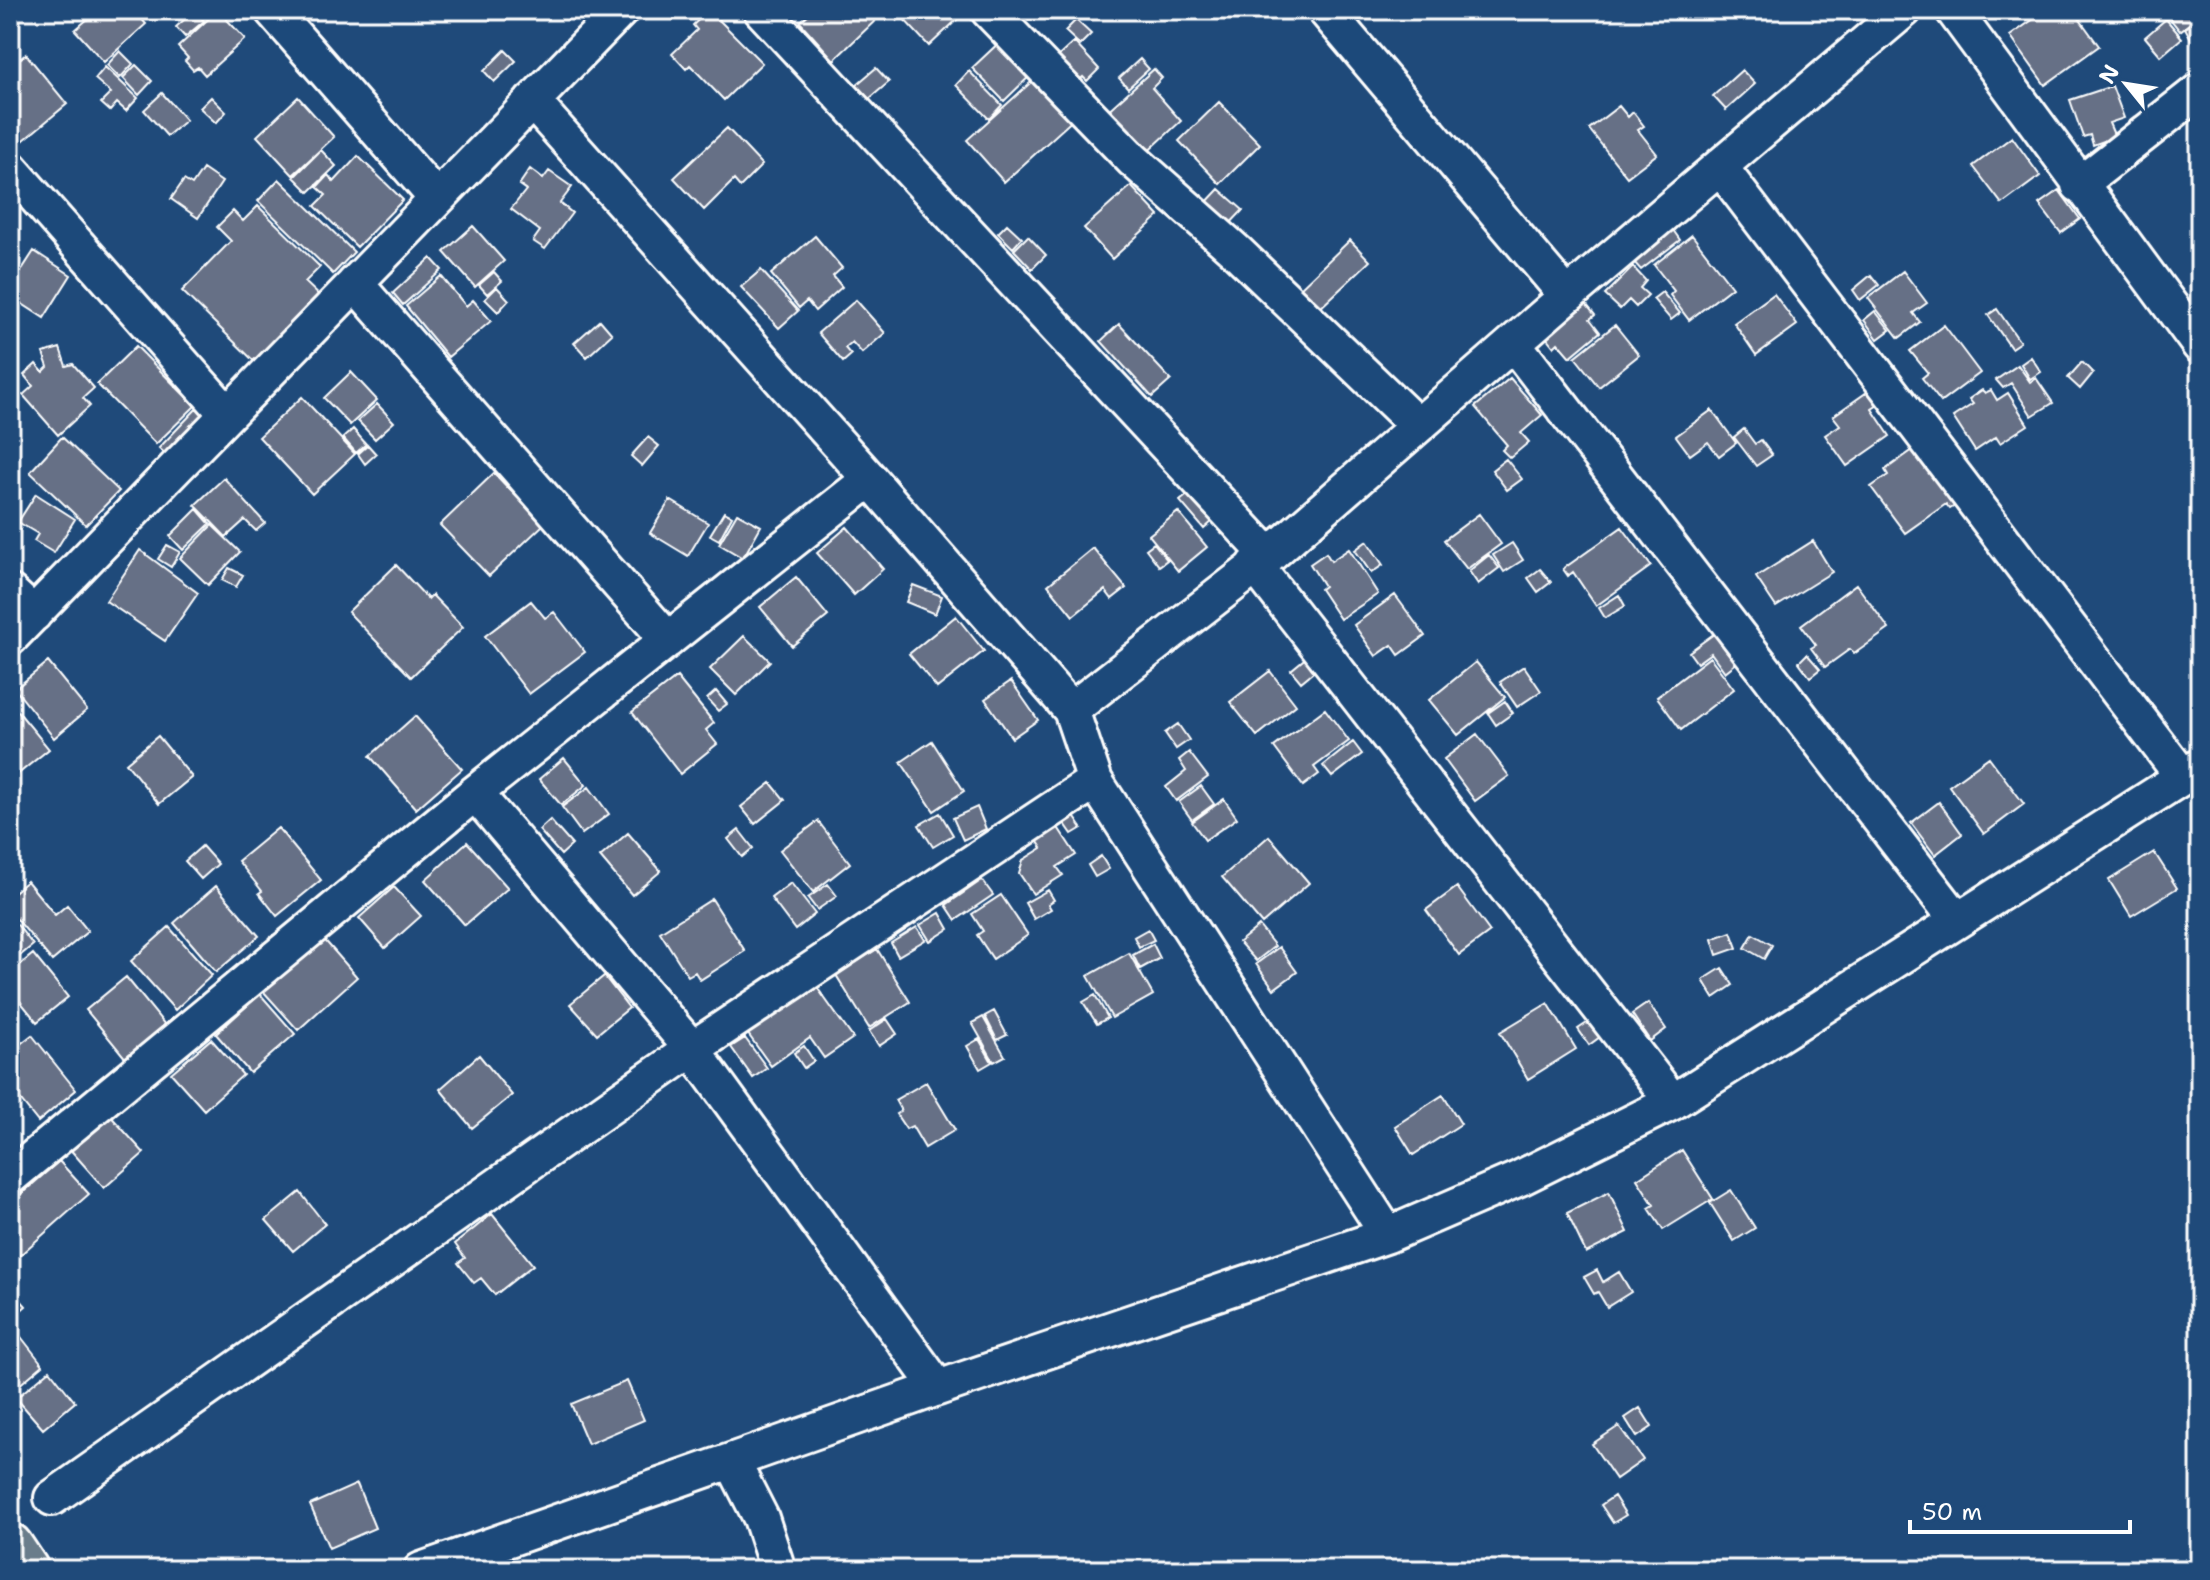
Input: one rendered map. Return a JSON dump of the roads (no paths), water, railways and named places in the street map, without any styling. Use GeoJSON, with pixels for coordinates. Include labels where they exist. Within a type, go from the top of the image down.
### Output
{"type":"FeatureCollection","features":[{"type":"Feature","properties":{"kind":"highway"},"geometry":{"type":"LineString","coordinates":[[10,1546],[26,1570]]}},
{"type":"Feature","properties":{"kind":"street"},"geometry":{"type":"LineString","coordinates":[[272,10],[437,199]]}},
{"type":"Feature","properties":{"kind":"street"},"geometry":{"type":"LineString","coordinates":[[10,638],[22,603],[227,414],[621,10]]}},
{"type":"Feature","properties":{"kind":"street"},"geometry":{"type":"LineString","coordinates":[[761,10],[1262,560],[1673,1102]]}},
{"type":"Feature","properties":{"kind":"street"},"geometry":{"type":"LineString","coordinates":[[988,10],[1133,160],[1237,252],[1418,426]]}},
{"type":"Feature","properties":{"kind":"street"},"geometry":{"type":"LineString","coordinates":[[1325,10],[1567,296]]}},
{"type":"Feature","properties":{"kind":"street"},"geometry":{"type":"LineString","coordinates":[[1071,710],[1262,560],[1904,10]]}},
{"type":"Feature","properties":{"kind":"street"},"geometry":{"type":"LineString","coordinates":[[1953,10],[2200,346]]}},
{"type":"Feature","properties":{"kind":"street"},"geometry":{"type":"LineString","coordinates":[[2079,185],[2200,90]]}},
{"type":"Feature","properties":{"kind":"street"},"geometry":{"type":"LineString","coordinates":[[532,101],[870,479],[1071,710],[1095,781],[1388,1235]]}},
{"type":"Feature","properties":{"kind":"street"},"geometry":{"type":"LineString","coordinates":[[421,1570],[938,1388],[1388,1235],[1520,1178],[1673,1102],[2192,772],[1720,167]]}},
{"type":"Feature","properties":{"kind":"street"},"geometry":{"type":"LineString","coordinates":[[10,168],[227,414]]}},
{"type":"Feature","properties":{"kind":"street"},"geometry":{"type":"LineString","coordinates":[[355,283],[668,640]]}},
{"type":"Feature","properties":{"kind":"street"},"geometry":{"type":"LineString","coordinates":[[1514,344],[1957,920]]}},
{"type":"Feature","properties":{"kind":"street"},"geometry":{"type":"LineString","coordinates":[[10,1177],[475,793],[870,479]]}},
{"type":"Feature","properties":{"kind":"street"},"geometry":{"type":"LineString","coordinates":[[52,1498],[692,1049],[1095,781]]}},
{"type":"Feature","properties":{"kind":"street"},"geometry":{"type":"LineString","coordinates":[[475,793],[692,1049],[938,1388]]}},
{"type":"Feature","properties":{"kind":"street"},"geometry":{"type":"LineString","coordinates":[[732,1461],[761,1518],[778,1570]]}}]}
